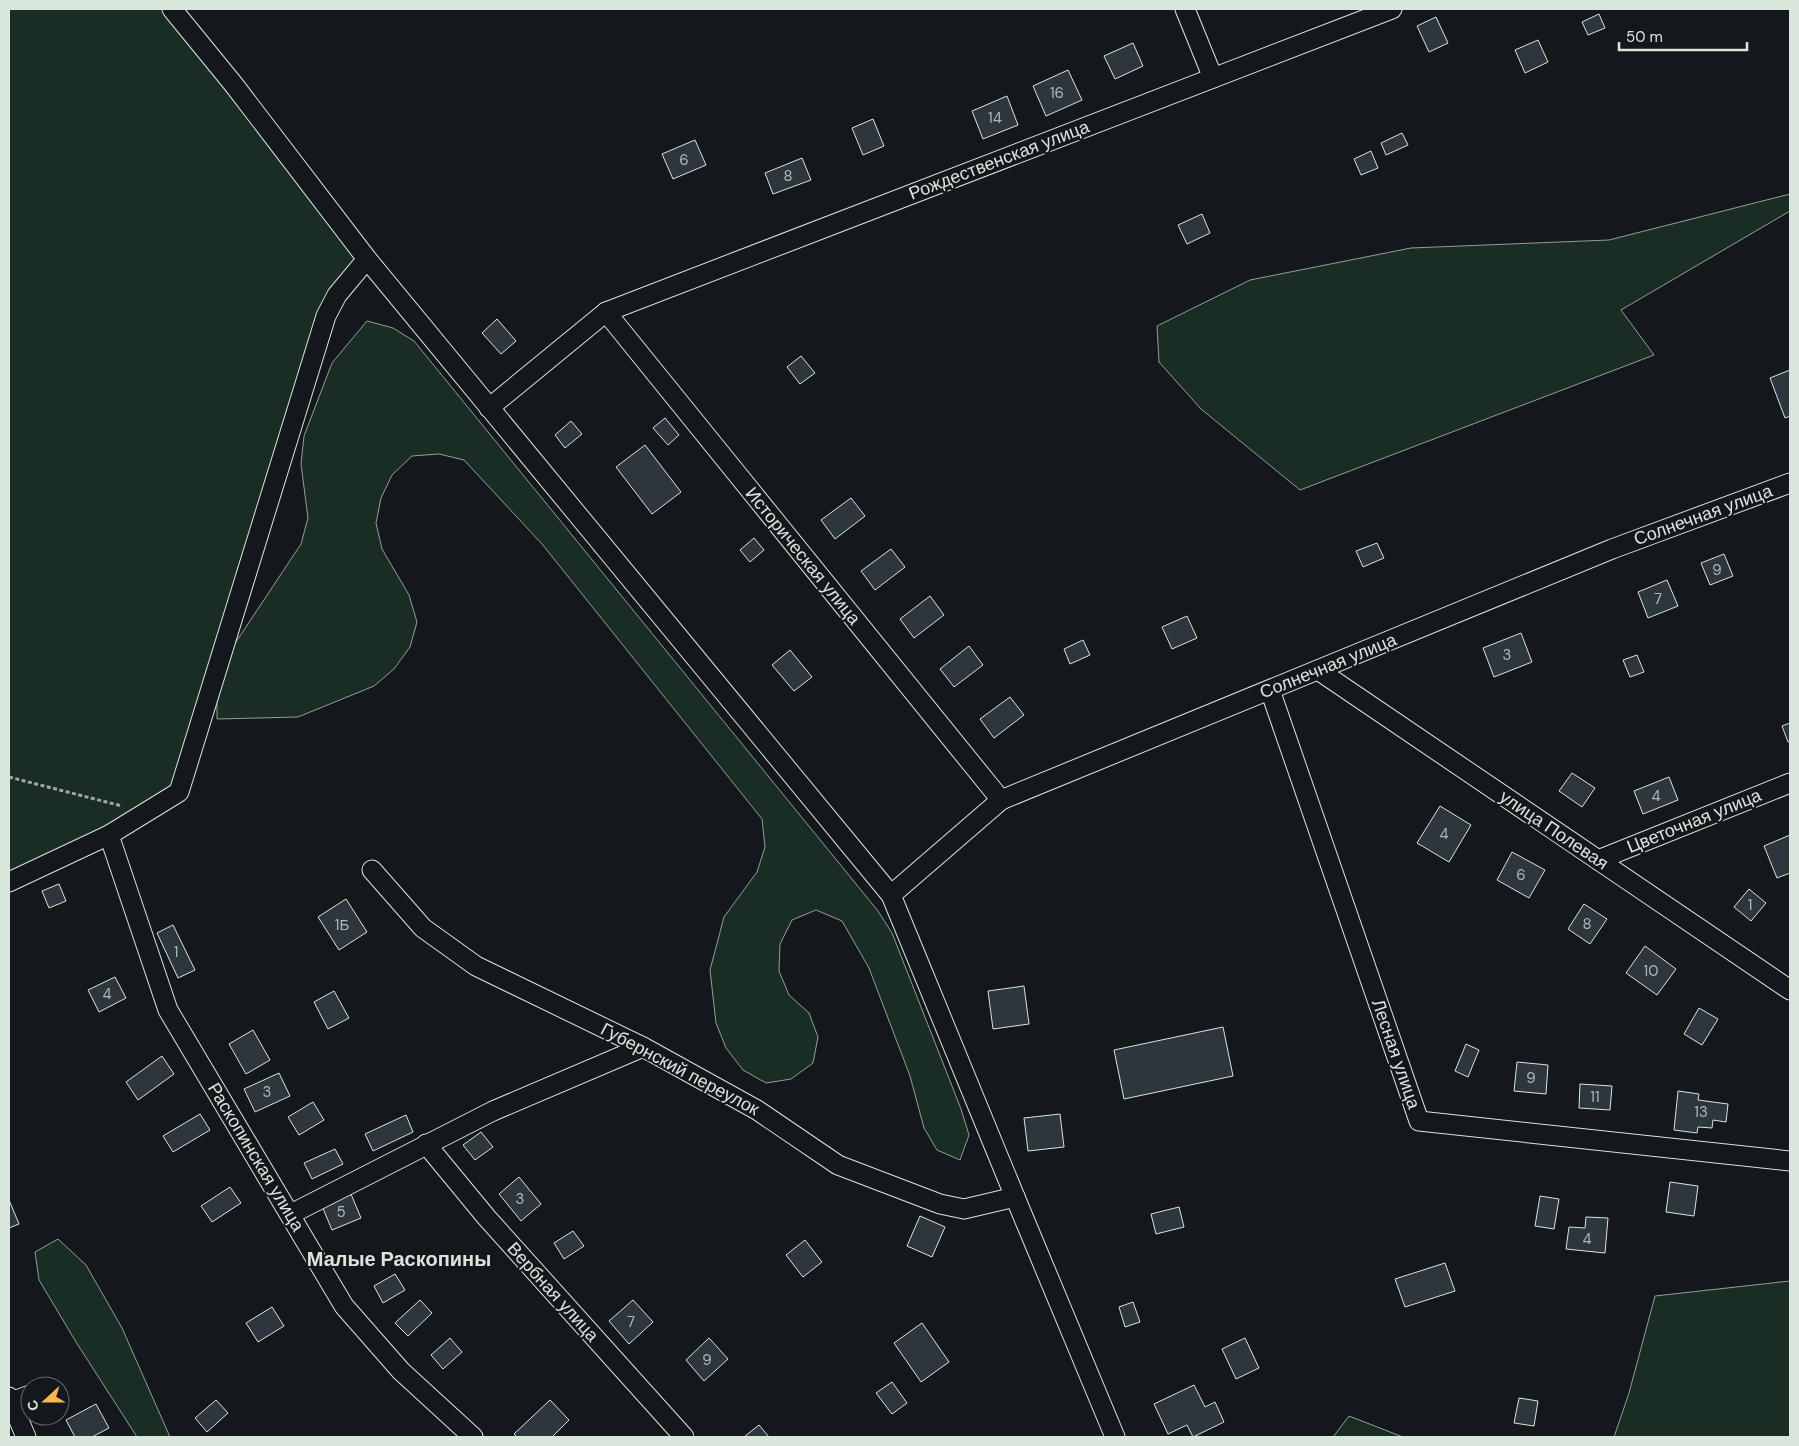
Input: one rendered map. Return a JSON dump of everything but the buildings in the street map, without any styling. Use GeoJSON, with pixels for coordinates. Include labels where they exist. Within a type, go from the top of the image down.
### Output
{"type":"FeatureCollection","features":[{"type":"Feature","properties":{"kind":"street"},"geometry":{"type":"LineString","coordinates":[[172,9],[234,85],[367,259],[892,895],[1015,1197],[1116,1437]]}},
{"type":"Feature","properties":{"kind":"street"},"geometry":{"type":"LineString","coordinates":[[1185,9],[1213,78]]}},
{"type":"Feature","properties":{"kind":"street","name":"Рождественская улица"},"geometry":{"type":"LineString","coordinates":[[489,408],[606,312],[1392,9]]}},
{"type":"Feature","properties":{"kind":"street"},"geometry":{"type":"LineString","coordinates":[[9,882],[110,835],[144,812],[179,792],[326,316],[337,295],[367,259]]}},
{"type":"Feature","properties":{"kind":"street","name":"Историческая улица"},"geometry":{"type":"LineString","coordinates":[[606,312],[1001,800]]}},
{"type":"Feature","properties":{"kind":"street","name":"Солнечная улица"},"geometry":{"type":"LineString","coordinates":[[892,895],[1001,800],[1612,549],[1790,483]]}},
{"type":"Feature","properties":{"kind":"street","name":"улица Полевая"},"geometry":{"type":"LineString","coordinates":[[1318,670],[1790,990]]}},
{"type":"Feature","properties":{"kind":"street","name":"Лесная улица"},"geometry":{"type":"LineString","coordinates":[[1270,690],[1419,1121],[1790,1161]]}},
{"type":"Feature","properties":{"kind":"street","name":"Цветочная улица"},"geometry":{"type":"LineString","coordinates":[[1598,860],[1790,782]]}},
{"type":"Feature","properties":{"kind":"street","name":"Раскопинская улица"},"geometry":{"type":"LineString","coordinates":[[110,835],[168,1010],[344,1306],[401,1371],[473,1437]]}},
{"type":"Feature","properties":{"kind":"street","name":"Губернский переулок"},"geometry":{"type":"LineString","coordinates":[[372,870],[423,928],[476,966],[643,1047],[758,1110],[838,1165],[940,1204],[964,1209],[1015,1197]]}},
{"type":"Feature","properties":{"kind":"street"},"geometry":{"type":"LineString","coordinates":[[291,1214],[426,1144],[493,1112],[643,1047]]}},
{"type":"Feature","properties":{"kind":"street","name":"Вербная улица"},"geometry":{"type":"LineString","coordinates":[[426,1144],[487,1218],[684,1437]]}},
{"type":"Feature","properties":{"kind":"street"},"geometry":{"type":"LineString","coordinates":[[9,1400],[26,1437]]}},
{"type":"Feature","properties":{"kind":"path"},"geometry":{"type":"LineString","coordinates":[[9,777],[144,812]]}},
{"type":"Feature","properties":{"kind":"green space"},"geometry":{"type":"Polygon","coordinates":[[[9,9],[172,9],[367,259],[326,316],[179,792],[9,874],[9,9]]]}},
{"type":"Feature","properties":{"kind":"green space"},"geometry":{"type":"Polygon","coordinates":[[[1790,194],[1790,211],[1621,310],[1654,355],[1300,490],[1201,409],[1159,362],[1157,326],[1250,280],[1411,248],[1609,240],[1790,194]]]}},
{"type":"Feature","properties":{"kind":"green space"},"geometry":{"type":"Polygon","coordinates":[[[367,321],[393,328],[414,341],[878,911],[892,933],[961,1109],[969,1135],[960,1160],[937,1150],[924,1128],[910,1076],[869,968],[842,921],[816,910],[792,920],[780,944],[779,971],[789,995],[809,1013],[818,1037],[813,1063],[791,1079],[766,1083],[743,1070],[726,1048],[716,1023],[710,970],[724,917],[757,872],[765,847],[762,819],[542,544],[464,460],[439,454],[412,456],[392,475],[381,498],[376,523],[382,549],[409,595],[417,622],[410,647],[394,669],[374,686],[298,717],[217,719],[217,682],[226,657],[301,544],[308,518],[301,464],[304,436],[332,363],[367,321]]]}},
{"type":"Feature","properties":{"kind":"green space"},"geometry":{"type":"Polygon","coordinates":[[[58,1239],[86,1265],[122,1328],[170,1437],[137,1437],[39,1280],[35,1252],[58,1239]]]}},
{"type":"Feature","properties":{"kind":"green space"},"geometry":{"type":"Polygon","coordinates":[[[1790,1281],[1790,1437],[1614,1437],[1629,1393],[1655,1296],[1790,1281]]]}},
{"type":"Feature","properties":{"kind":"green space"},"geometry":{"type":"Polygon","coordinates":[[[1349,1416],[1403,1437],[1333,1437],[1349,1416]]]}},
{"type":"Feature","properties":{"kind":"district","name":"Малые Раскопины"},"geometry":{"type":"Point","coordinates":[399,1259]}}]}
